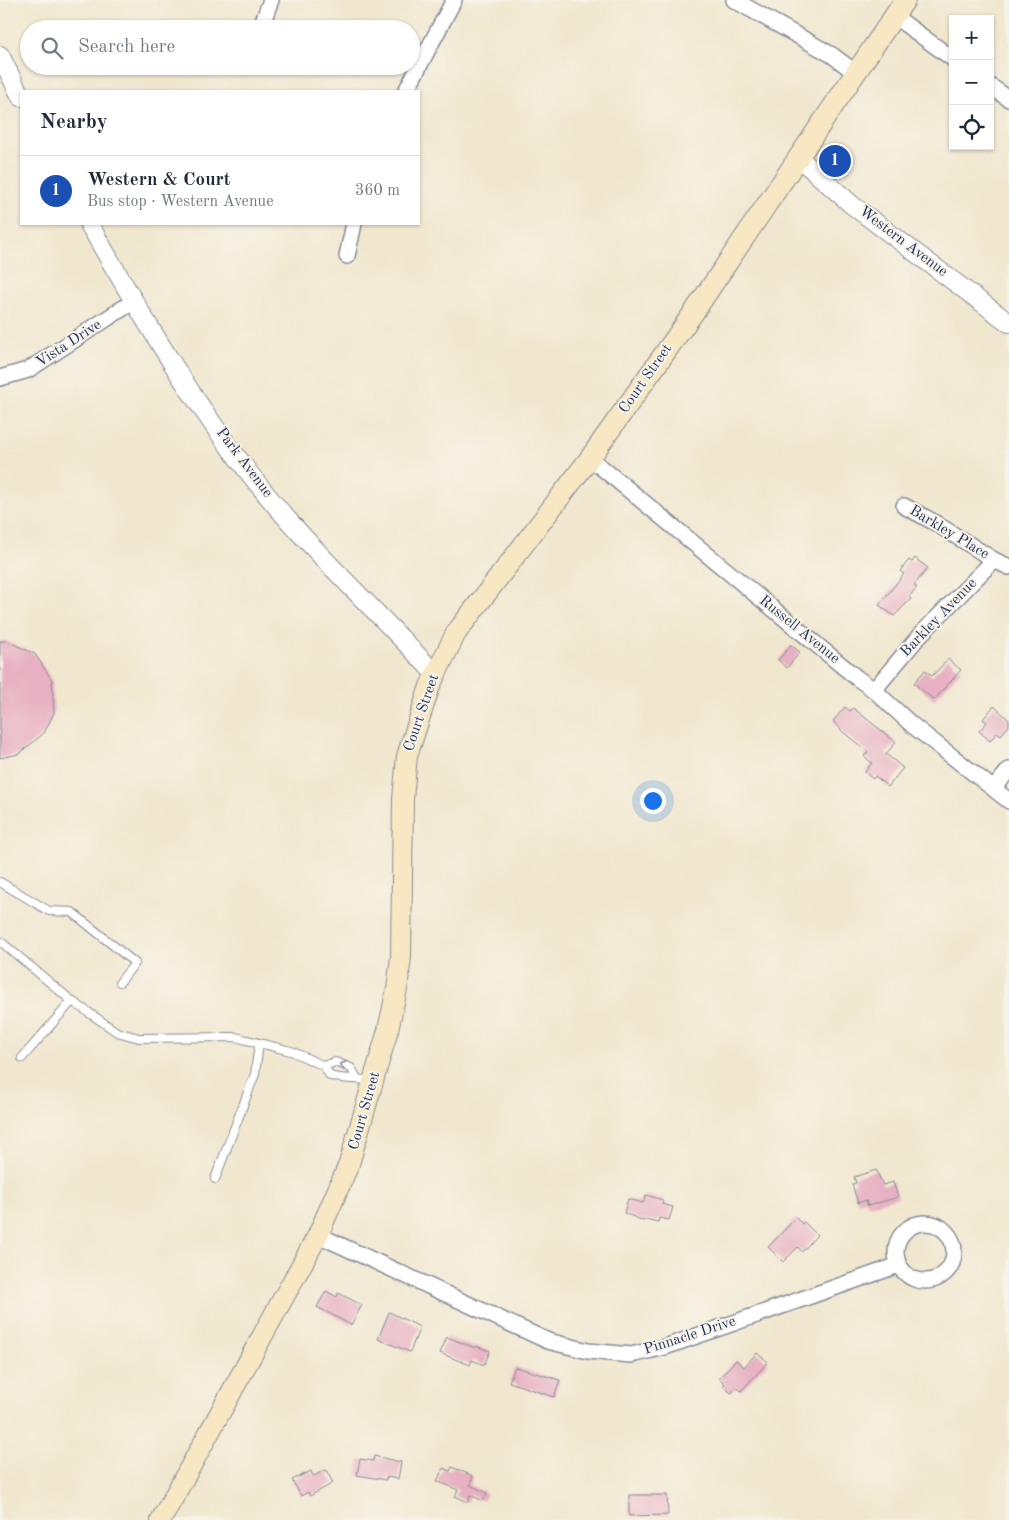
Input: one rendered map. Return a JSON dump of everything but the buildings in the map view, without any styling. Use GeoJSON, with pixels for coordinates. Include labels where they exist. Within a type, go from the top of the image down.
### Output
{"type":"FeatureCollection","features":[{"type":"Feature","properties":{"kind":"main road","name":"Court Street"},"geometry":{"type":"LineString","coordinates":[[161,1520],[318,1235],[349,1164],[366,1080],[388,1030],[401,957],[403,799],[407,756],[421,707],[435,674],[456,633],[590,458],[799,158],[899,8]]}},
{"type":"Feature","properties":{"kind":"street"},"geometry":{"type":"LineString","coordinates":[[263,20],[271,0]]}},
{"type":"Feature","properties":{"kind":"street"},"geometry":{"type":"LineString","coordinates":[[420,64],[454,0]]}},
{"type":"Feature","properties":{"kind":"street"},"geometry":{"type":"LineString","coordinates":[[734,0],[832,55],[856,73]]}},
{"type":"Feature","properties":{"kind":"street"},"geometry":{"type":"LineString","coordinates":[[899,8],[949,55]]}},
{"type":"Feature","properties":{"kind":"street"},"geometry":{"type":"LineString","coordinates":[[0,56],[20,95]]}},
{"type":"Feature","properties":{"kind":"street"},"geometry":{"type":"LineString","coordinates":[[407,90],[414,75]]}},
{"type":"Feature","properties":{"kind":"street"},"geometry":{"type":"LineString","coordinates":[[994,89],[1009,99]]}},
{"type":"Feature","properties":{"kind":"street","name":"Western Avenue"},"geometry":{"type":"LineString","coordinates":[[799,158],[852,205],[1009,323]]}},
{"type":"Feature","properties":{"kind":"street","name":"Park Avenue"},"geometry":{"type":"LineString","coordinates":[[90,225],[166,354],[244,466],[288,520],[435,674]]}},
{"type":"Feature","properties":{"kind":"street"},"geometry":{"type":"LineString","coordinates":[[347,256],[354,225]]}},
{"type":"Feature","properties":{"kind":"street","name":"Vista Drive"},"geometry":{"type":"LineString","coordinates":[[0,378],[28,370],[134,301]]}},
{"type":"Feature","properties":{"kind":"street","name":"Russell Avenue"},"geometry":{"type":"LineString","coordinates":[[590,458],[874,690],[912,725],[1009,801]]}},
{"type":"Feature","properties":{"kind":"street","name":"Barkley Place"},"geometry":{"type":"LineString","coordinates":[[904,506],[932,521],[994,560]]}},
{"type":"Feature","properties":{"kind":"street"},"geometry":{"type":"LineString","coordinates":[[994,560],[1009,568]]}},
{"type":"Feature","properties":{"kind":"street","name":"Barkley Avenue"},"geometry":{"type":"LineString","coordinates":[[874,690],[920,635],[994,560]]}},
{"type":"Feature","properties":{"kind":"street"},"geometry":{"type":"LineString","coordinates":[[994,788],[1009,770]]}},
{"type":"Feature","properties":{"kind":"street","name":"Pinnacle Drive"},"geometry":{"type":"LineString","coordinates":[[318,1235],[548,1341],[588,1351],[631,1355],[665,1347],[899,1265]]}},
{"type":"Feature","properties":{"kind":"lane"},"geometry":{"type":"LineString","coordinates":[[0,882],[49,912],[72,912],[136,963],[120,982]]}},
{"type":"Feature","properties":{"kind":"lane"},"geometry":{"type":"LineString","coordinates":[[0,940],[72,1001],[117,1032],[139,1038],[235,1037],[291,1052],[324,1066],[330,1076],[344,1080],[366,1080]]}},
{"type":"Feature","properties":{"kind":"lane"},"geometry":{"type":"LineString","coordinates":[[22,1058],[72,1001]]}},
{"type":"Feature","properties":{"kind":"lane"},"geometry":{"type":"LineString","coordinates":[[215,1179],[255,1074],[259,1043]]}},
{"type":"Feature","properties":{"kind":"lane"},"geometry":{"type":"LineString","coordinates":[[324,1066],[335,1062],[351,1068],[366,1080]]}},
{"type":"Feature","properties":{"kind":"place","name":"Western & Court"},"geometry":{"type":"Point","coordinates":[835,161]}}]}
